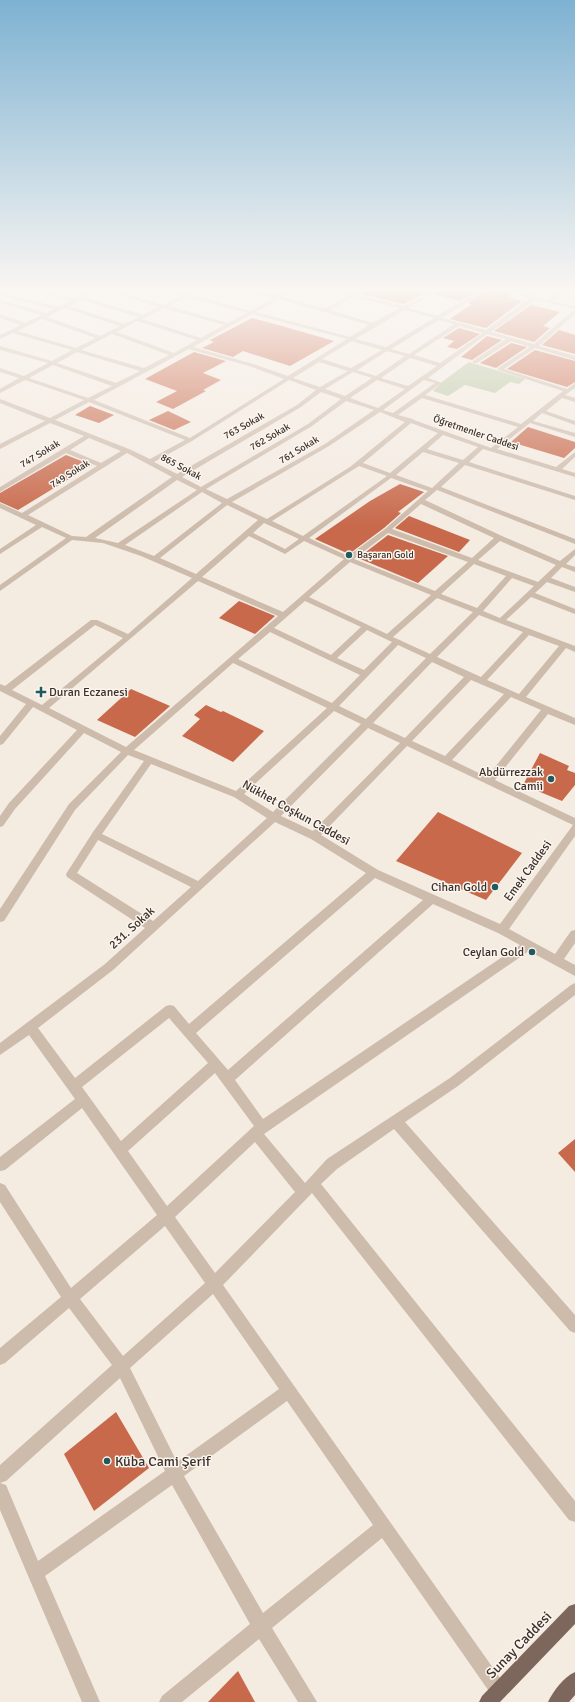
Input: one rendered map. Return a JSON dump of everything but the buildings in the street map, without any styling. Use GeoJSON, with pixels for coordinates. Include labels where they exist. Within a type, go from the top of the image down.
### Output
{"type":"FeatureCollection","features":[{"type":"Feature","properties":{"kind":"main road","name":"Sunay Caddesi"},"geometry":{"type":"LineString","coordinates":[[493,1697],[575,1612]]}},
{"type":"Feature","properties":{"kind":"main road"},"geometry":{"type":"LineString","coordinates":[[557,1702],[575,1681]]}},
{"type":"Feature","properties":{"kind":"street"},"geometry":{"type":"LineString","coordinates":[[0,391],[45,367]]}},
{"type":"Feature","properties":{"kind":"street"},"geometry":{"type":"LineString","coordinates":[[66,367],[116,385]]}},
{"type":"Feature","properties":{"kind":"street"},"geometry":{"type":"LineString","coordinates":[[136,367],[144,370]]}},
{"type":"Feature","properties":{"kind":"street"},"geometry":{"type":"LineString","coordinates":[[0,447],[149,367]]}},
{"type":"Feature","properties":{"kind":"street","name":"Öğretmenler Caddesi"},"geometry":{"type":"LineString","coordinates":[[258,367],[393,416],[411,420],[442,433],[492,450],[575,475]]}},
{"type":"Feature","properties":{"kind":"street"},"geometry":{"type":"LineString","coordinates":[[149,462],[190,440],[307,367]]}},
{"type":"Feature","properties":{"kind":"street"},"geometry":{"type":"LineString","coordinates":[[344,367],[408,388]]}},
{"type":"Feature","properties":{"kind":"street","name":"763 Sokak"},"geometry":{"type":"LineString","coordinates":[[87,540],[177,477],[300,406],[320,390],[356,367]]}},
{"type":"Feature","properties":{"kind":"street","name":"762 Sokak"},"geometry":{"type":"LineString","coordinates":[[119,546],[202,489],[310,425],[346,398],[392,367]]}},
{"type":"Feature","properties":{"kind":"street","name":"761 Sokak"},"geometry":{"type":"LineString","coordinates":[[155,559],[227,502],[327,445],[379,410],[437,367]]}},
{"type":"Feature","properties":{"kind":"street"},"geometry":{"type":"LineString","coordinates":[[502,367],[500,369],[568,391]]}},
{"type":"Feature","properties":{"kind":"street"},"geometry":{"type":"LineString","coordinates":[[0,370],[89,400],[190,440]]}},
{"type":"Feature","properties":{"kind":"street"},"geometry":{"type":"LineString","coordinates":[[393,416],[439,383],[423,378]]}},
{"type":"Feature","properties":{"kind":"street"},"geometry":{"type":"LineString","coordinates":[[492,450],[575,385]]}},
{"type":"Feature","properties":{"kind":"street"},"geometry":{"type":"LineString","coordinates":[[421,396],[521,426]]}},
{"type":"Feature","properties":{"kind":"street"},"geometry":{"type":"LineString","coordinates":[[561,396],[575,400]]}},
{"type":"Feature","properties":{"kind":"street","name":"865 Sokak"},"geometry":{"type":"LineString","coordinates":[[0,401],[127,450],[227,502],[349,559],[501,621],[575,649]]}},
{"type":"Feature","properties":{"kind":"street"},"geometry":{"type":"LineString","coordinates":[[0,407],[7,403]]}},
{"type":"Feature","properties":{"kind":"street"},"geometry":{"type":"LineString","coordinates":[[541,411],[575,423]]}},
{"type":"Feature","properties":{"kind":"street"},"geometry":{"type":"LineString","coordinates":[[44,708],[129,637],[248,533],[266,520],[358,463],[411,420]]}},
{"type":"Feature","properties":{"kind":"street"},"geometry":{"type":"LineString","coordinates":[[528,421],[575,435]]}},
{"type":"Feature","properties":{"kind":"street"},"geometry":{"type":"LineString","coordinates":[[248,533],[285,552],[392,475],[421,449],[442,433]]}},
{"type":"Feature","properties":{"kind":"street","name":"747 Sokak"},"geometry":{"type":"LineString","coordinates":[[0,490],[90,435]]}},
{"type":"Feature","properties":{"kind":"street"},"geometry":{"type":"LineString","coordinates":[[0,918],[72,807],[127,751],[270,629],[349,559],[387,530],[421,501],[482,446]]}},
{"type":"Feature","properties":{"kind":"street"},"geometry":{"type":"LineString","coordinates":[[421,449],[575,498]]}},
{"type":"Feature","properties":{"kind":"street"},"geometry":{"type":"LineString","coordinates":[[65,450],[102,466]]}},
{"type":"Feature","properties":{"kind":"street","name":"749 Sokak"},"geometry":{"type":"LineString","coordinates":[[23,515],[127,450]]}},
{"type":"Feature","properties":{"kind":"street"},"geometry":{"type":"LineString","coordinates":[[557,470],[575,454]]}},
{"type":"Feature","properties":{"kind":"street"},"geometry":{"type":"LineString","coordinates":[[358,463],[434,488],[575,542]]}},
{"type":"Feature","properties":{"kind":"street"},"geometry":{"type":"LineString","coordinates":[[421,501],[499,538],[575,570]]}},
{"type":"Feature","properties":{"kind":"street"},"geometry":{"type":"LineString","coordinates":[[0,505],[71,538],[104,541],[155,559],[285,616]]}},
{"type":"Feature","properties":{"kind":"street"},"geometry":{"type":"LineString","coordinates":[[0,552],[42,524]]}},
{"type":"Feature","properties":{"kind":"street"},"geometry":{"type":"LineString","coordinates":[[387,530],[539,585]]}},
{"type":"Feature","properties":{"kind":"street"},"geometry":{"type":"LineString","coordinates":[[0,589],[71,538]]}},
{"type":"Feature","properties":{"kind":"street"},"geometry":{"type":"LineString","coordinates":[[388,637],[499,538]]}},
{"type":"Feature","properties":{"kind":"street"},"geometry":{"type":"LineString","coordinates":[[501,621],[575,551]]}},
{"type":"Feature","properties":{"kind":"street","name":"231. Sokak"},"geometry":{"type":"LineString","coordinates":[[0,1050],[109,967],[199,886],[274,816],[367,724],[430,658],[479,611],[511,575]]}},
{"type":"Feature","properties":{"kind":"street"},"geometry":{"type":"LineString","coordinates":[[546,579],[575,590]]}},
{"type":"Feature","properties":{"kind":"street"},"geometry":{"type":"LineString","coordinates":[[530,594],[575,612]]}},
{"type":"Feature","properties":{"kind":"street"},"geometry":{"type":"LineString","coordinates":[[305,598],[430,658],[575,722]]}},
{"type":"Feature","properties":{"kind":"street"},"geometry":{"type":"LineString","coordinates":[[3,688],[94,622],[129,637]]}},
{"type":"Feature","properties":{"kind":"street"},"geometry":{"type":"LineString","coordinates":[[332,658],[366,627]]}},
{"type":"Feature","properties":{"kind":"street"},"geometry":{"type":"LineString","coordinates":[[270,629],[365,674]]}},
{"type":"Feature","properties":{"kind":"street"},"geometry":{"type":"LineString","coordinates":[[482,681],[528,631]]}},
{"type":"Feature","properties":{"kind":"street"},"geometry":{"type":"LineString","coordinates":[[237,795],[333,707],[397,642]]}},
{"type":"Feature","properties":{"kind":"street"},"geometry":{"type":"LineString","coordinates":[[520,698],[564,645]]}},
{"type":"Feature","properties":{"kind":"street"},"geometry":{"type":"LineString","coordinates":[[233,660],[575,822]]}},
{"type":"Feature","properties":{"kind":"street"},"geometry":{"type":"LineString","coordinates":[[314,836],[470,676]]}},
{"type":"Feature","properties":{"kind":"street","name":"Nükhet Coşkun Caddesi"},"geometry":{"type":"LineString","coordinates":[[3,688],[31,704],[44,708],[127,751],[237,795],[314,836],[374,873],[502,930],[575,971]]}},
{"type":"Feature","properties":{"kind":"street"},"geometry":{"type":"LineString","coordinates":[[446,761],[510,693]]}},
{"type":"Feature","properties":{"kind":"street"},"geometry":{"type":"LineString","coordinates":[[0,742],[31,704]]}},
{"type":"Feature","properties":{"kind":"street"},"geometry":{"type":"LineString","coordinates":[[489,781],[546,710]]}},
{"type":"Feature","properties":{"kind":"street"},"geometry":{"type":"LineString","coordinates":[[0,823],[12,806],[83,729]]}},
{"type":"Feature","properties":{"kind":"street"},"geometry":{"type":"LineString","coordinates":[[150,761],[96,835],[71,874],[153,927]]}},
{"type":"Feature","properties":{"kind":"street","name":"Emek Caddesi"},"geometry":{"type":"LineString","coordinates":[[502,930],[575,828]]}},
{"type":"Feature","properties":{"kind":"street"},"geometry":{"type":"LineString","coordinates":[[96,835],[199,886]]}},
{"type":"Feature","properties":{"kind":"street"},"geometry":{"type":"LineString","coordinates":[[188,1032],[374,873]]}},
{"type":"Feature","properties":{"kind":"street"},"geometry":{"type":"LineString","coordinates":[[227,1079],[431,899]]}},
{"type":"Feature","properties":{"kind":"street"},"geometry":{"type":"LineString","coordinates":[[557,961],[575,934]]}},
{"type":"Feature","properties":{"kind":"street"},"geometry":{"type":"LineString","coordinates":[[0,1358],[166,1216],[259,1130],[529,945]]}},
{"type":"Feature","properties":{"kind":"street"},"geometry":{"type":"LineString","coordinates":[[0,1475],[214,1284],[332,1164],[454,1082],[575,988]]}},
{"type":"Feature","properties":{"kind":"street"},"geometry":{"type":"LineString","coordinates":[[74,1086],[170,1010],[216,1064],[259,1130],[309,1188],[575,1514]]}},
{"type":"Feature","properties":{"kind":"street"},"geometry":{"type":"LineString","coordinates":[[30,1027],[120,1150],[384,1526],[493,1697]]}},
{"type":"Feature","properties":{"kind":"street"},"geometry":{"type":"LineString","coordinates":[[120,1150],[216,1064]]}},
{"type":"Feature","properties":{"kind":"street"},"geometry":{"type":"LineString","coordinates":[[0,1165],[83,1100]]}},
{"type":"Feature","properties":{"kind":"street"},"geometry":{"type":"LineString","coordinates":[[395,1121],[575,1326]]}},
{"type":"Feature","properties":{"kind":"street"},"geometry":{"type":"LineString","coordinates":[[0,1190],[70,1298],[122,1367],[174,1473],[261,1626],[308,1702]]}},
{"type":"Feature","properties":{"kind":"street"},"geometry":{"type":"LineString","coordinates":[[35,1573],[289,1391]]}},
{"type":"Feature","properties":{"kind":"street"},"geometry":{"type":"LineString","coordinates":[[0,1491],[91,1702]]}},
{"type":"Feature","properties":{"kind":"street"},"geometry":{"type":"LineString","coordinates":[[168,1702],[384,1526]]}},
{"type":"Feature","properties":{"kind":"green space"},"geometry":{"type":"Polygon","coordinates":[[[462,367],[487,367],[525,379],[519,384],[510,382],[495,393],[465,385],[448,396],[433,391],[443,381],[462,367]]]}},
{"type":"Feature","properties":{"kind":"place","name":"Başaran Gold"},"geometry":{"type":"Point","coordinates":[349,555]}},
{"type":"Feature","properties":{"kind":"place","name":"Duran Eczanesi"},"geometry":{"type":"Point","coordinates":[41,692]}},
{"type":"Feature","properties":{"kind":"place","name":"Abdürrezzak Camii"},"geometry":{"type":"Point","coordinates":[551,779]}},
{"type":"Feature","properties":{"kind":"place","name":"Cihan Gold"},"geometry":{"type":"Point","coordinates":[495,887]}},
{"type":"Feature","properties":{"kind":"place","name":"Ceylan Gold"},"geometry":{"type":"Point","coordinates":[532,952]}},
{"type":"Feature","properties":{"kind":"place","name":"Küba Cami Şerif"},"geometry":{"type":"Point","coordinates":[107,1461]}}]}
